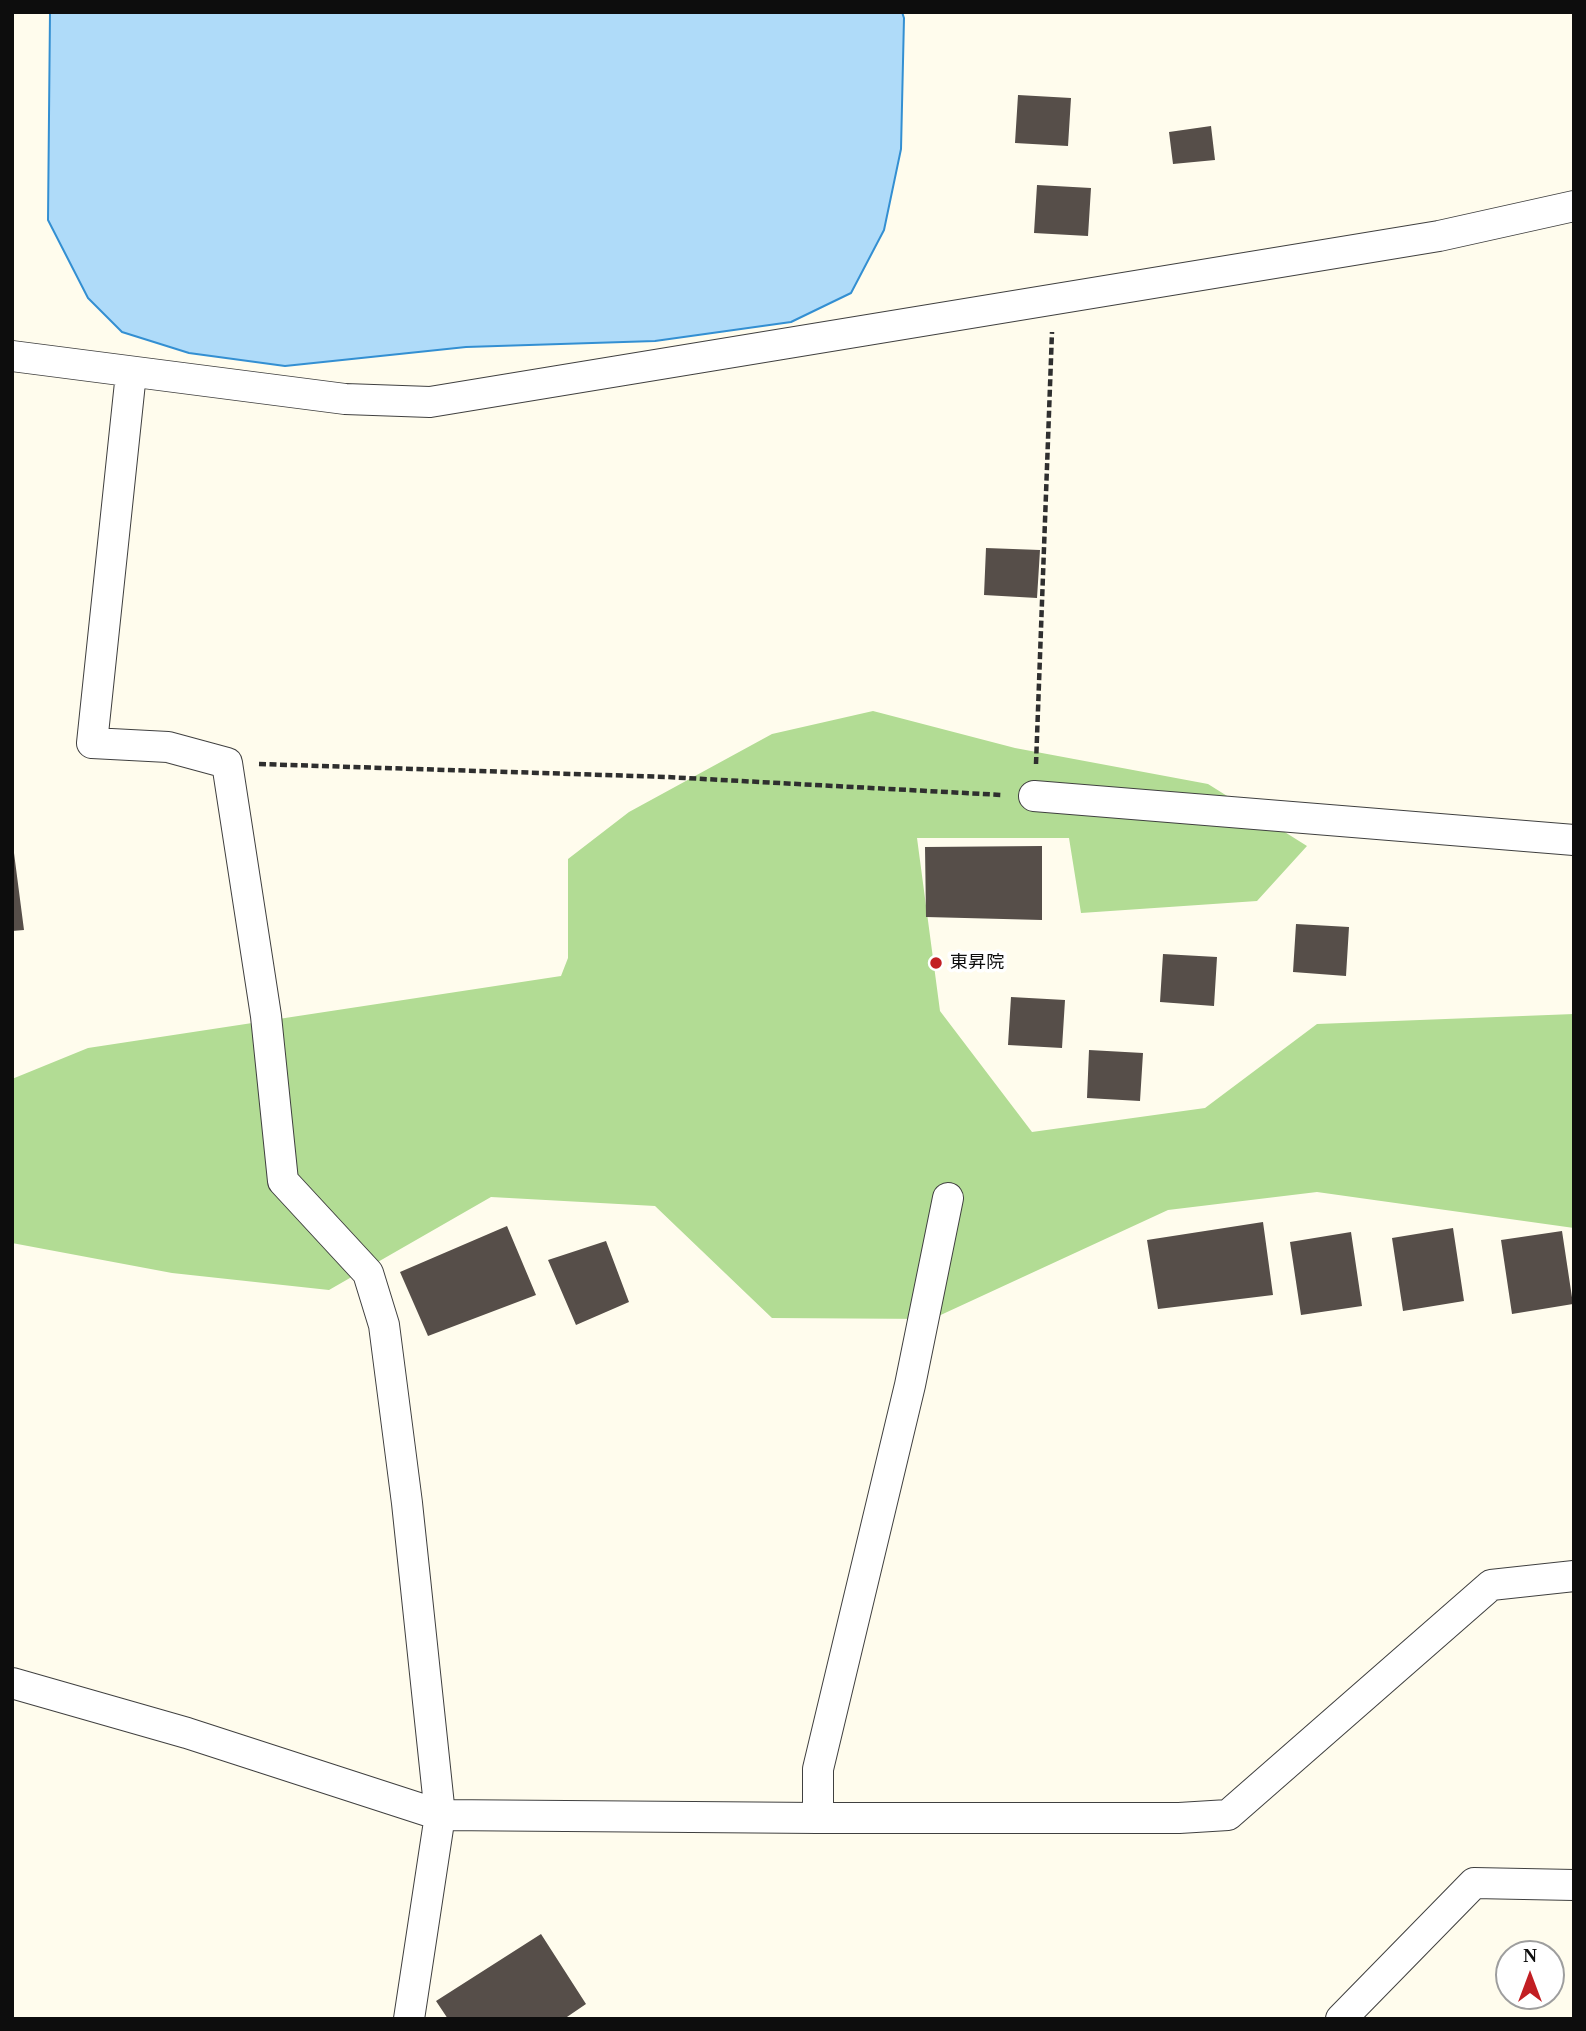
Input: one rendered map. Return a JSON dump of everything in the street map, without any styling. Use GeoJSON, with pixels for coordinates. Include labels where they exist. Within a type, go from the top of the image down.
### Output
{"type":"FeatureCollection","features":[{"type":"Feature","properties":{"kind":"street"},"geometry":{"type":"LineString","coordinates":[[12,356],[345,399],[430,402],[1439,236],[1574,206]]}},
{"type":"Feature","properties":{"kind":"street"},"geometry":{"type":"LineString","coordinates":[[131,373],[92,743],[167,747],[227,763],[266,1016],[283,1181],[368,1273],[384,1325],[409,1517],[440,1815],[408,2019]]}},
{"type":"Feature","properties":{"kind":"street"},"geometry":{"type":"LineString","coordinates":[[1034,796],[1574,840]]}},
{"type":"Feature","properties":{"kind":"street"},"geometry":{"type":"LineString","coordinates":[[818,1818],[818,1769],[910,1385],[948,1198]]}},
{"type":"Feature","properties":{"kind":"street"},"geometry":{"type":"LineString","coordinates":[[12,1684],[187,1733],[440,1815],[818,1818],[1180,1818],[1228,1815],[1491,1585],[1574,1576]]}},
{"type":"Feature","properties":{"kind":"street"},"geometry":{"type":"LineString","coordinates":[[1341,2019],[1475,1884],[1574,1885]]}},
{"type":"Feature","properties":{"kind":"path"},"geometry":{"type":"LineString","coordinates":[[227,763],[667,777],[1034,796],[1054,300]]}},
{"type":"Feature","properties":{"kind":"green space"},"geometry":{"type":"Polygon","coordinates":[[[873,711],[1015,748],[1208,784],[1307,846],[1257,901],[1081,913],[1069,838],[917,838],[940,1011],[1032,1132],[1205,1108],[1317,1024],[1574,1014],[1574,1228],[1317,1192],[1168,1210],[932,1319],[772,1318],[655,1206],[491,1197],[329,1290],[172,1273],[12,1243],[12,1079],[88,1048],[561,976],[568,958],[568,859],[629,812],[772,734],[873,711]]]}},
{"type":"Feature","properties":{"kind":"water"},"geometry":{"type":"Polygon","coordinates":[[[50,12],[902,12],[901,149],[884,230],[851,293],[791,322],[655,341],[466,347],[285,366],[189,353],[122,332],[88,298],[48,220],[50,12]]]}},
{"type":"Feature","properties":{"kind":"building"},"geometry":{"type":"Polygon","coordinates":[[[1018,95],[1071,98],[1068,146],[1015,143],[1018,95]]]}},
{"type":"Feature","properties":{"kind":"building"},"geometry":{"type":"Polygon","coordinates":[[[1211,126],[1215,160],[1173,164],[1169,132],[1211,126]]]}},
{"type":"Feature","properties":{"kind":"building"},"geometry":{"type":"Polygon","coordinates":[[[1037,185],[1091,188],[1088,236],[1034,233],[1037,185]]]}},
{"type":"Feature","properties":{"kind":"building"},"geometry":{"type":"Polygon","coordinates":[[[986,548],[1040,550],[1037,598],[984,595],[986,548]]]}},
{"type":"Feature","properties":{"kind":"building"},"geometry":{"type":"Polygon","coordinates":[[[1042,846],[1042,920],[926,917],[925,847],[1042,846]]]}},
{"type":"Feature","properties":{"kind":"building"},"geometry":{"type":"Polygon","coordinates":[[[12,853],[24,930],[12,931],[12,853]]]}},
{"type":"Feature","properties":{"kind":"building"},"geometry":{"type":"Polygon","coordinates":[[[1296,924],[1349,927],[1346,976],[1293,972],[1296,924]]]}},
{"type":"Feature","properties":{"kind":"building"},"geometry":{"type":"Polygon","coordinates":[[[1163,954],[1217,957],[1214,1006],[1160,1002],[1163,954]]]}},
{"type":"Feature","properties":{"kind":"building"},"geometry":{"type":"Polygon","coordinates":[[[1011,997],[1065,1000],[1062,1048],[1008,1045],[1011,997]]]}},
{"type":"Feature","properties":{"kind":"building"},"geometry":{"type":"Polygon","coordinates":[[[1089,1050],[1143,1053],[1140,1101],[1087,1098],[1089,1050]]]}},
{"type":"Feature","properties":{"kind":"building"},"geometry":{"type":"Polygon","coordinates":[[[1263,1222],[1273,1295],[1158,1309],[1147,1240],[1263,1222]]]}},
{"type":"Feature","properties":{"kind":"building"},"geometry":{"type":"Polygon","coordinates":[[[507,1226],[536,1295],[428,1336],[400,1272],[507,1226]]]}},
{"type":"Feature","properties":{"kind":"building"},"geometry":{"type":"Polygon","coordinates":[[[1453,1228],[1464,1301],[1403,1311],[1392,1238],[1453,1228]]]}},
{"type":"Feature","properties":{"kind":"building"},"geometry":{"type":"Polygon","coordinates":[[[1562,1231],[1573,1304],[1512,1314],[1501,1240],[1562,1231]]]}},
{"type":"Feature","properties":{"kind":"building"},"geometry":{"type":"Polygon","coordinates":[[[1351,1232],[1362,1306],[1301,1315],[1290,1242],[1351,1232]]]}},
{"type":"Feature","properties":{"kind":"building"},"geometry":{"type":"Polygon","coordinates":[[[606,1241],[629,1302],[576,1325],[548,1260],[606,1241]]]}},
{"type":"Feature","properties":{"kind":"building"},"geometry":{"type":"Polygon","coordinates":[[[541,1934],[586,2004],[564,2019],[448,2019],[436,2001],[541,1934]]]}},
{"type":"Feature","properties":{"kind":"place","name":"東昇院"},"geometry":{"type":"Point","coordinates":[936,963]}}]}
